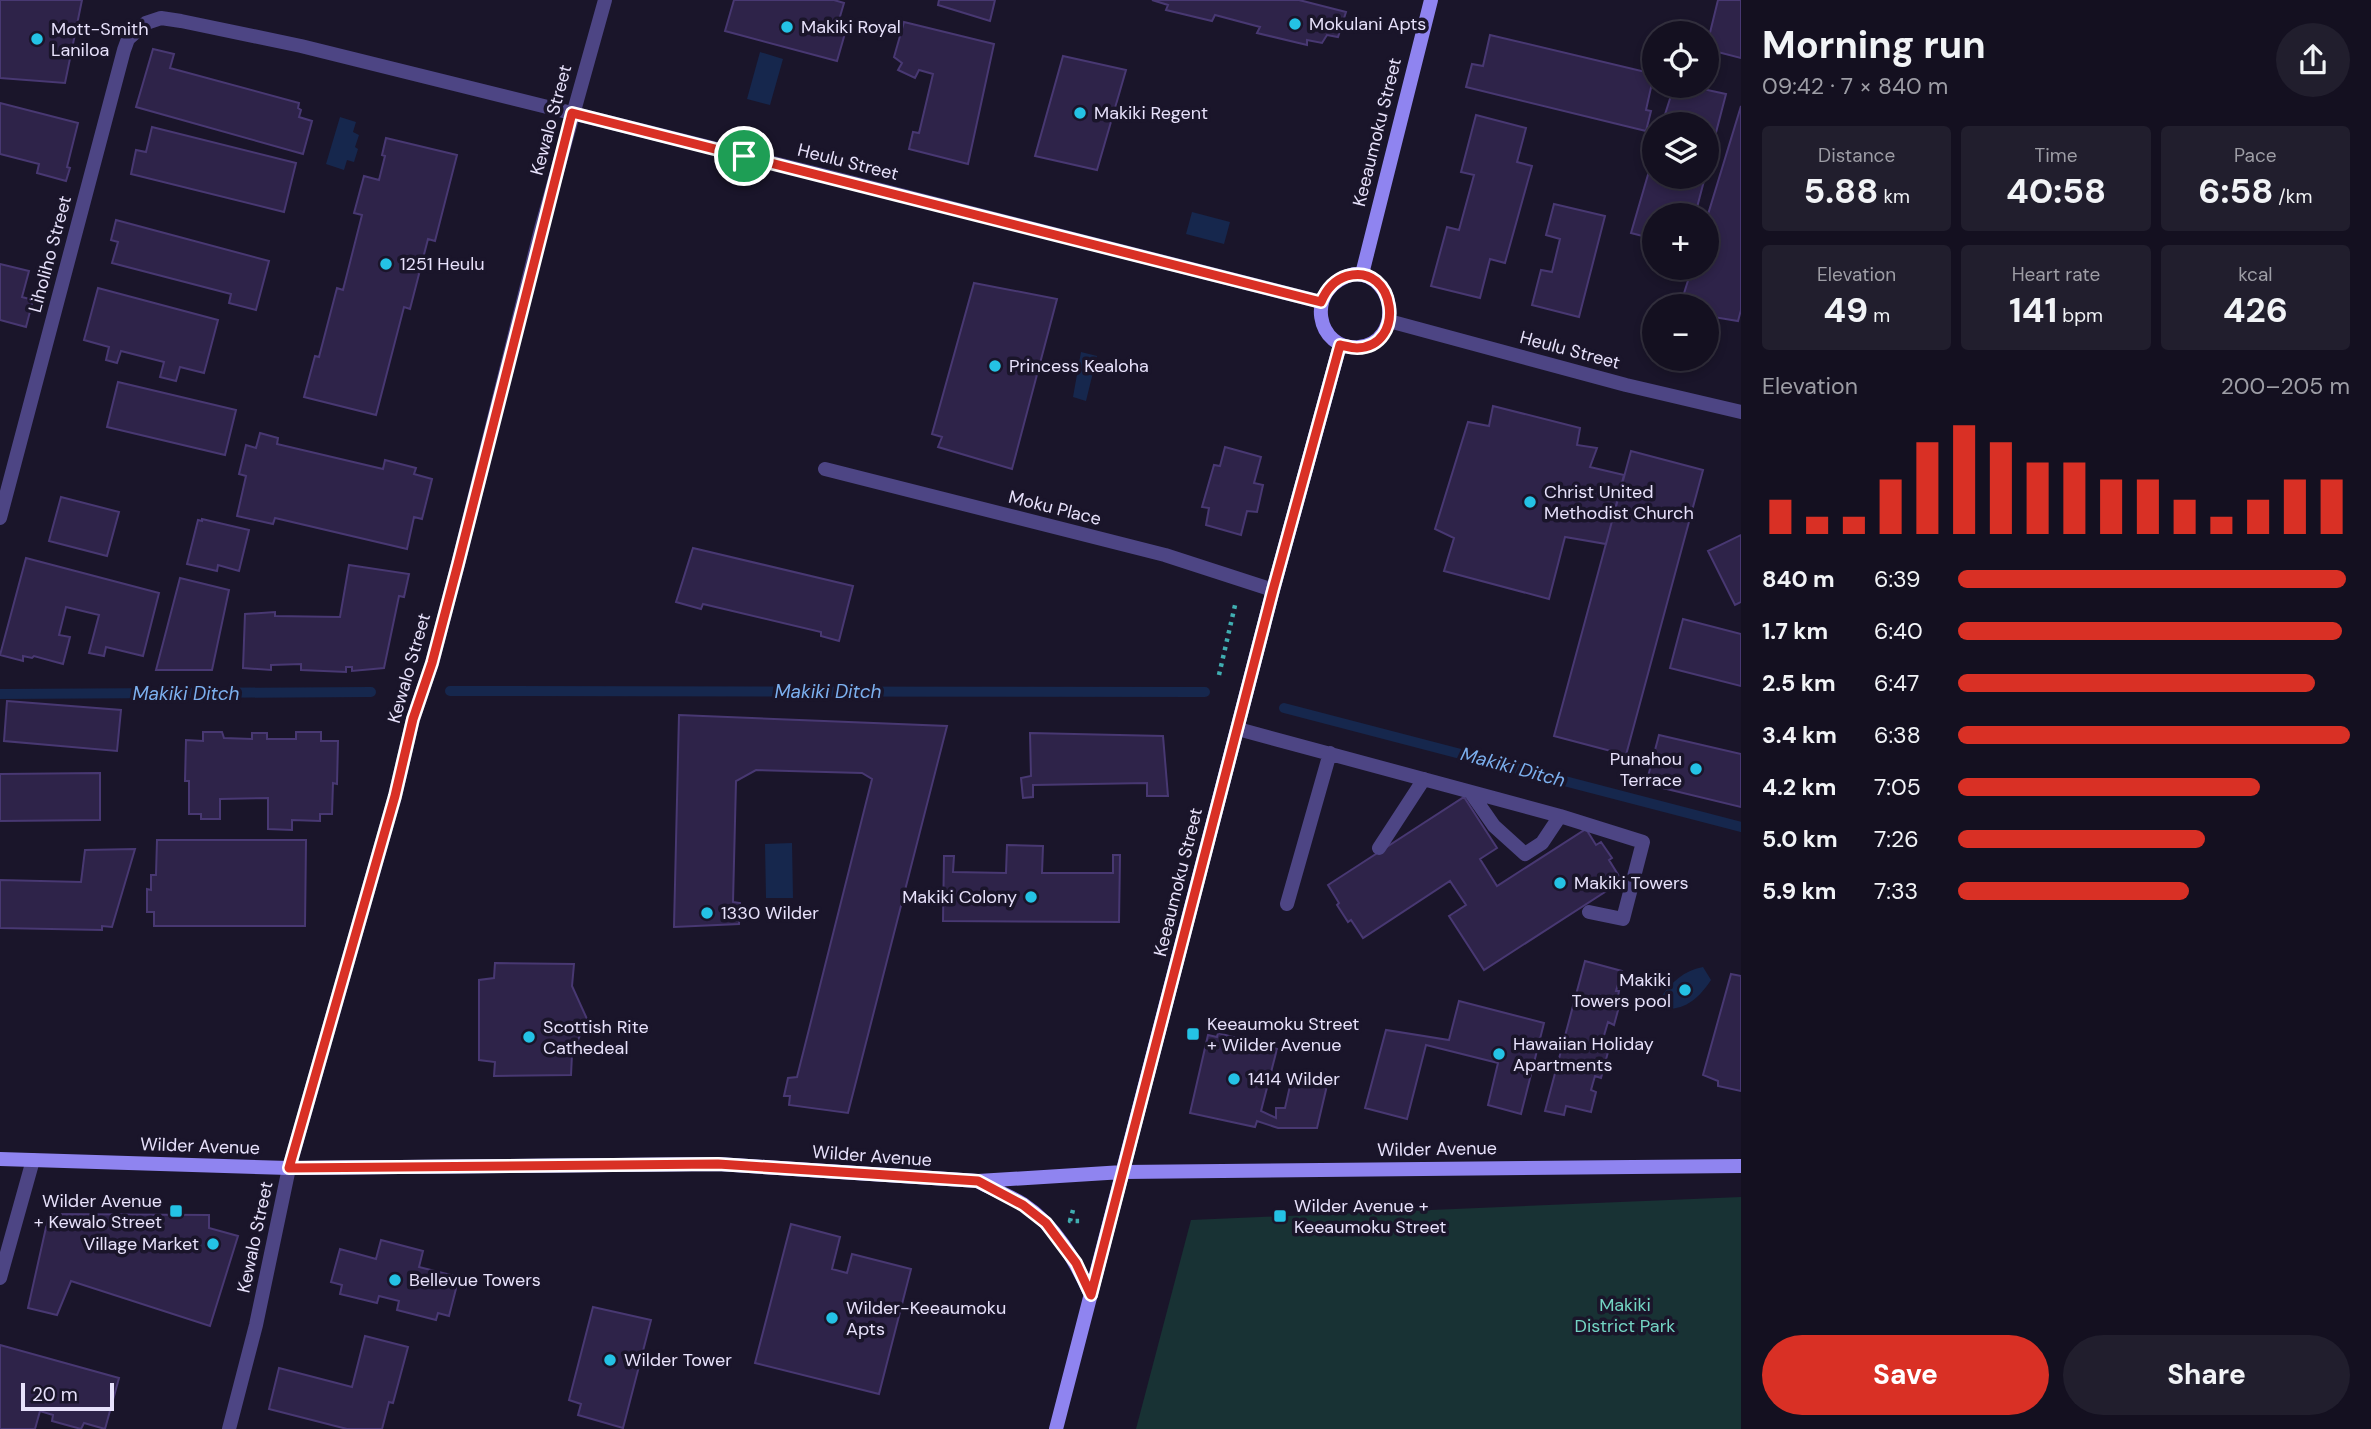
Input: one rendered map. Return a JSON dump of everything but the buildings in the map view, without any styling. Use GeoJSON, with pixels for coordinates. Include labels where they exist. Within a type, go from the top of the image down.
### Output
{"type":"FeatureCollection","features":[{"type":"Feature","properties":{"kind":"main road","name":"Keeaumoku Street"},"geometry":{"type":"LineString","coordinates":[[1362,274],[1431,0]]}},
{"type":"Feature","properties":{"kind":"main road"},"geometry":{"type":"LineString","coordinates":[[1362,274],[1383,288],[1391,309],[1389,321],[1385,331],[1368,345],[1357,348],[1340,345],[1323,324],[1321,302],[1334,283],[1343,277],[1362,274]]}},
{"type":"Feature","properties":{"kind":"main road","name":"Keeaumoku Street"},"geometry":{"type":"LineString","coordinates":[[1056,1429],[1273,590],[1340,345]]}},
{"type":"Feature","properties":{"kind":"main road","name":"Wilder Avenue"},"geometry":{"type":"LineString","coordinates":[[0,1159],[289,1168],[718,1164],[978,1181],[1123,1172],[1741,1166]]}},
{"type":"Feature","properties":{"kind":"main road"},"geometry":{"type":"LineString","coordinates":[[978,1181],[1023,1205],[1046,1223],[1076,1263],[1091,1295]]}},
{"type":"Feature","properties":{"kind":"street","name":"Kewalo Street"},"geometry":{"type":"LineString","coordinates":[[229,1429],[256,1325],[289,1168],[391,808],[413,719],[432,663],[572,113],[605,0]]}},
{"type":"Feature","properties":{"kind":"street","name":"Heulu Street"},"geometry":{"type":"LineString","coordinates":[[160,18],[301,46],[1321,302]]}},
{"type":"Feature","properties":{"kind":"street","name":"Liholiho Street"},"geometry":{"type":"LineString","coordinates":[[0,518],[124,50],[128,39],[139,27],[160,18]]}},
{"type":"Feature","properties":{"kind":"street","name":"Heulu Street"},"geometry":{"type":"LineString","coordinates":[[1389,321],[1626,385],[1741,412]]}},
{"type":"Feature","properties":{"kind":"street","name":"Moku Place"},"geometry":{"type":"LineString","coordinates":[[825,469],[1165,555],[1273,590]]}},
{"type":"Feature","properties":{"kind":"street"},"geometry":{"type":"LineString","coordinates":[[1238,729],[1560,816],[1643,842],[1623,919],[1589,912]]}},
{"type":"Feature","properties":{"kind":"street"},"geometry":{"type":"LineString","coordinates":[[1287,904],[1329,753]]}},
{"type":"Feature","properties":{"kind":"street"},"geometry":{"type":"LineString","coordinates":[[1379,848],[1424,779]]}},
{"type":"Feature","properties":{"kind":"street"},"geometry":{"type":"LineString","coordinates":[[1471,793],[1494,826],[1525,855],[1542,843],[1560,816]]}},
{"type":"Feature","properties":{"kind":"street"},"geometry":{"type":"LineString","coordinates":[[0,1278],[33,1160]]}},
{"type":"Feature","properties":{"kind":"path"},"geometry":{"type":"LineString","coordinates":[[1219,675],[1237,596]]}},
{"type":"Feature","properties":{"kind":"green space","name":"Makiki District Park"},"geometry":{"type":"Polygon","coordinates":[[[1741,1197],[1741,1429],[1136,1429],[1191,1220],[1741,1197]]]}},
{"type":"Feature","properties":{"kind":"water"},"geometry":{"type":"Polygon","coordinates":[[[760,52],[783,59],[770,105],[747,99],[760,52]]]}},
{"type":"Feature","properties":{"kind":"water"},"geometry":{"type":"Polygon","coordinates":[[[340,117],[356,122],[353,132],[359,135],[354,162],[347,160],[344,170],[326,164],[340,117]]]}},
{"type":"Feature","properties":{"kind":"water"},"geometry":{"type":"Polygon","coordinates":[[[1192,212],[1230,222],[1224,244],[1186,234],[1192,212]]]}},
{"type":"Feature","properties":{"kind":"water"},"geometry":{"type":"Polygon","coordinates":[[[1081,352],[1097,356],[1086,401],[1073,397],[1081,352]]]}},
{"type":"Feature","properties":{"kind":"water"},"geometry":{"type":"Polygon","coordinates":[[[792,843],[793,898],[766,898],[765,844],[792,843]]]}},
{"type":"Feature","properties":{"kind":"water","name":"Makiki Towers pool"},"geometry":{"type":"Polygon","coordinates":[[[1703,967],[1711,980],[1702,992],[1685,1005],[1664,1009],[1661,997],[1669,987],[1684,974],[1703,967]]]}},
{"type":"Feature","properties":{"kind":"waterway","name":"Makiki Ditch"},"geometry":{"type":"LineString","coordinates":[[450,691],[1205,692]]}},
{"type":"Feature","properties":{"kind":"waterway","name":"Makiki Ditch"},"geometry":{"type":"LineString","coordinates":[[0,694],[371,692]]}},
{"type":"Feature","properties":{"kind":"waterway","name":"Makiki Ditch"},"geometry":{"type":"LineString","coordinates":[[1284,708],[1741,827]]}},
{"type":"Feature","properties":{"kind":"place","name":"Mokulani Apts"},"geometry":{"type":"Point","coordinates":[1295,24]}},
{"type":"Feature","properties":{"kind":"place","name":"Makiki Royal"},"geometry":{"type":"Point","coordinates":[787,27]}},
{"type":"Feature","properties":{"kind":"place","name":"Mott-Smith Laniloa"},"geometry":{"type":"Point","coordinates":[37,39]}},
{"type":"Feature","properties":{"kind":"place","name":"Makiki Regent"},"geometry":{"type":"Point","coordinates":[1080,113]}},
{"type":"Feature","properties":{"kind":"place","name":"1251 Heulu"},"geometry":{"type":"Point","coordinates":[386,264]}},
{"type":"Feature","properties":{"kind":"place","name":"Princess Kealoha"},"geometry":{"type":"Point","coordinates":[995,366]}},
{"type":"Feature","properties":{"kind":"place","name":"Christ United Methodist Church"},"geometry":{"type":"Point","coordinates":[1530,502]}},
{"type":"Feature","properties":{"kind":"place","name":"Punahou Terrace"},"geometry":{"type":"Point","coordinates":[1696,769]}},
{"type":"Feature","properties":{"kind":"place","name":"Makiki Towers"},"geometry":{"type":"Point","coordinates":[1560,883]}},
{"type":"Feature","properties":{"kind":"place","name":"Makiki Colony"},"geometry":{"type":"Point","coordinates":[1031,897]}},
{"type":"Feature","properties":{"kind":"place","name":"1330 Wilder"},"geometry":{"type":"Point","coordinates":[707,913]}},
{"type":"Feature","properties":{"kind":"place","name":"Makiki Towers pool"},"geometry":{"type":"Point","coordinates":[1685,990]}},
{"type":"Feature","properties":{"kind":"place","name":"Keeaumoku Street + Wilder Avenue"},"geometry":{"type":"Point","coordinates":[1193,1034]}},
{"type":"Feature","properties":{"kind":"place","name":"Scottish Rite Cathedeal"},"geometry":{"type":"Point","coordinates":[529,1037]}},
{"type":"Feature","properties":{"kind":"place","name":"Hawaiian Holiday Apartments"},"geometry":{"type":"Point","coordinates":[1499,1054]}},
{"type":"Feature","properties":{"kind":"place","name":"1414 Wilder"},"geometry":{"type":"Point","coordinates":[1234,1079]}},
{"type":"Feature","properties":{"kind":"place","name":"Wilder Avenue + Kewalo Street"},"geometry":{"type":"Point","coordinates":[176,1211]}},
{"type":"Feature","properties":{"kind":"place","name":"Wilder Avenue + Keeaumoku Street"},"geometry":{"type":"Point","coordinates":[1280,1216]}},
{"type":"Feature","properties":{"kind":"place","name":"Village Market"},"geometry":{"type":"Point","coordinates":[213,1244]}},
{"type":"Feature","properties":{"kind":"place","name":"Bellevue Towers"},"geometry":{"type":"Point","coordinates":[395,1280]}},
{"type":"Feature","properties":{"kind":"place","name":"Wilder-Keeaumoku Apts"},"geometry":{"type":"Point","coordinates":[832,1318]}},
{"type":"Feature","properties":{"kind":"place","name":"Wilder Tower"},"geometry":{"type":"Point","coordinates":[610,1360]}},
{"type":"Feature","properties":{"kind":"route"},"geometry":{"type":"LineString","coordinates":[[572,113],[744,156],[1321,302],[1334,283],[1354,274],[1362,274],[1374,281],[1383,288],[1388,298],[1391,309],[1389,321],[1377,340],[1357,348],[1340,345],[1273,590],[1091,1295],[1076,1263],[1046,1223],[1023,1205],[978,1181],[718,1164],[289,1168],[395,796],[413,719],[432,663],[572,113]]}}]}
